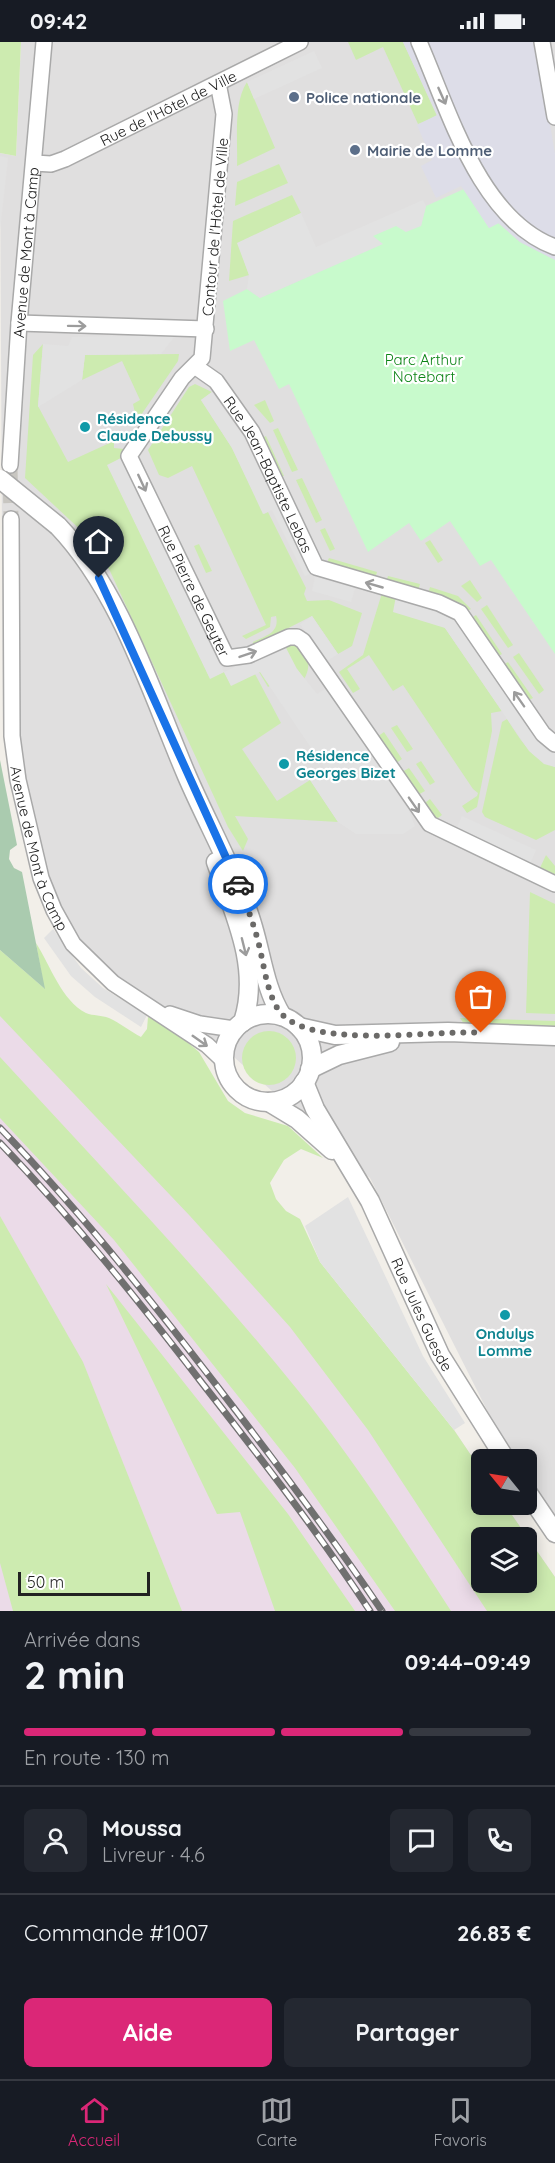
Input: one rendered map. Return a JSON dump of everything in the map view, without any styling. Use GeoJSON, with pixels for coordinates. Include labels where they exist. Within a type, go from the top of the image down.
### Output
{"type":"FeatureCollection","features":[{"type":"Feature","properties":{"kind":"street","name":"Avenue de Mont à Camp"},"geometry":{"type":"LineString","coordinates":[[5,472],[44,42]]}},
{"type":"Feature","properties":{"kind":"street","name":"Rue de l'Hôtel de Ville"},"geometry":{"type":"LineString","coordinates":[[34,163],[58,162],[300,42]]}},
{"type":"Feature","properties":{"kind":"street"},"geometry":{"type":"LineString","coordinates":[[419,42],[473,166],[486,189],[517,224],[535,238],[555,247]]}},
{"type":"Feature","properties":{"kind":"street"},"geometry":{"type":"LineString","coordinates":[[542,42],[555,117]]}},
{"type":"Feature","properties":{"kind":"street","name":"Contour de l'Hôtel de Ville"},"geometry":{"type":"LineString","coordinates":[[19,323],[207,328],[224,114],[218,83]]}},
{"type":"Feature","properties":{"kind":"street","name":"Rue Pierre de Geyter"},"geometry":{"type":"LineString","coordinates":[[207,328],[202,358],[196,367],[182,378],[129,456],[223,653],[228,658],[234,659],[289,637],[297,637],[303,641],[430,824],[555,884]]}},
{"type":"Feature","properties":{"kind":"street","name":"Rue Jean-Baptiste Lebas"},"geometry":{"type":"LineString","coordinates":[[196,367],[216,381],[252,432],[316,567],[439,603],[460,614],[543,734],[555,744]]}},
{"type":"Feature","properties":{"kind":"street"},"geometry":{"type":"LineString","coordinates":[[5,472],[58,526],[99,578],[123,626],[194,792],[239,888],[253,926],[270,990],[282,1016],[299,1028],[335,1035],[460,1032],[555,1036]]}},
{"type":"Feature","properties":{"kind":"street","name":"Avenue de Mont à Camp"},"geometry":{"type":"LineString","coordinates":[[11,519],[12,736],[18,780],[41,878],[54,910],[73,944],[113,983],[207,1045],[224,1061]]}},
{"type":"Feature","properties":{"kind":"street"},"geometry":{"type":"LineString","coordinates":[[194,792],[247,959],[251,996],[239,1026],[226,1044],[224,1061],[228,1077],[238,1090],[252,1099],[269,1102],[286,1098],[307,1076],[350,1052],[420,1034]]}},
{"type":"Feature","properties":{"kind":"street","name":"Avenue de Mont à Camp"},"geometry":{"type":"LineString","coordinates":[[139,1001],[181,1018],[239,1026]]}},
{"type":"Feature","properties":{"kind":"street"},"geometry":{"type":"LineString","coordinates":[[239,1026],[259,1015],[282,1016]]}},
{"type":"Feature","properties":{"kind":"street"},"geometry":{"type":"LineString","coordinates":[[299,1028],[310,1047],[307,1076]]}},
{"type":"Feature","properties":{"kind":"street","name":"Rue Jules Guesde"},"geometry":{"type":"LineString","coordinates":[[307,1076],[311,1102],[370,1201],[440,1355],[499,1449]]}},
{"type":"Feature","properties":{"kind":"street","name":"Rue Jules Guesde"},"geometry":{"type":"LineString","coordinates":[[269,1102],[297,1119],[346,1163]]}},
{"type":"Feature","properties":{"kind":"street"},"geometry":{"type":"LineString","coordinates":[[537,1506],[555,1533]]}},
{"type":"Feature","properties":{"kind":"shaded area"},"geometry":{"type":"Polygon","coordinates":[[[21,42],[555,42],[555,1517],[537,1489],[537,1449],[511,1449],[492,1420],[370,1178],[217,1042],[118,979],[42,901],[3,734],[0,153],[16,156],[21,42]]]}},
{"type":"Feature","properties":{"kind":"shaded area"},"geometry":{"type":"Polygon","coordinates":[[[403,42],[536,42],[555,154],[555,260],[520,242],[499,223],[489,228],[461,186],[436,198],[421,166],[432,160],[417,125],[437,115],[403,42]]]}},
{"type":"Feature","properties":{"kind":"shaded area"},"geometry":{"type":"Polygon","coordinates":[[[314,51],[322,68],[254,99],[247,82],[314,51]]]}},
{"type":"Feature","properties":{"kind":"shaded area"},"geometry":{"type":"Polygon","coordinates":[[[0,156],[8,158],[0,230],[0,156]]]}},
{"type":"Feature","properties":{"kind":"shaded area"},"geometry":{"type":"Polygon","coordinates":[[[423,200],[426,206],[421,226],[406,232],[396,226],[373,236],[383,244],[260,298],[247,289],[249,275],[237,243],[301,213],[316,247],[423,200]]]}},
{"type":"Feature","properties":{"kind":"shaded area"},"geometry":{"type":"Polygon","coordinates":[[[176,335],[161,354],[85,355],[82,380],[38,407],[43,344],[68,346],[72,337],[176,335]]]}},
{"type":"Feature","properties":{"kind":"shaded area"},"geometry":{"type":"Polygon","coordinates":[[[212,392],[243,436],[311,573],[305,576],[272,510],[263,514],[232,448],[201,400],[212,392]]]}},
{"type":"Feature","properties":{"kind":"shaded area"},"geometry":{"type":"Polygon","coordinates":[[[121,458],[224,672],[210,679],[107,465],[121,458]]]}},
{"type":"Feature","properties":{"kind":"shaded area"},"geometry":{"type":"Polygon","coordinates":[[[315,577],[355,588],[351,602],[312,591],[315,577]]]}},
{"type":"Feature","properties":{"kind":"shaded area"},"geometry":{"type":"Polygon","coordinates":[[[396,596],[441,608],[458,619],[542,742],[555,751],[555,767],[544,764],[529,751],[445,628],[393,612],[396,596]]]}},
{"type":"Feature","properties":{"kind":"shaded area"},"geometry":{"type":"Polygon","coordinates":[[[312,616],[338,654],[326,662],[300,624],[312,616]]]}},
{"type":"Feature","properties":{"kind":"shaded area"},"geometry":{"type":"Polygon","coordinates":[[[284,644],[297,669],[317,694],[327,688],[409,811],[415,826],[403,834],[356,834],[338,822],[310,780],[326,770],[260,672],[231,686],[224,672],[284,644]]]}},
{"type":"Feature","properties":{"kind":"shaded area"},"geometry":{"type":"Polygon","coordinates":[[[462,816],[536,850],[529,866],[455,832],[462,816]]]}},
{"type":"Feature","properties":{"kind":"shaded area"},"geometry":{"type":"Polygon","coordinates":[[[53,929],[81,968],[103,988],[147,1015],[141,1027],[95,997],[71,976],[44,938],[53,929]]]}},
{"type":"Feature","properties":{"kind":"shaded area"},"geometry":{"type":"Polygon","coordinates":[[[0,951],[454,1430],[471,1455],[471,1515],[512,1515],[520,1527],[471,1527],[471,1593],[537,1593],[537,1551],[555,1577],[555,1611],[0,1611],[0,951]]]}},
{"type":"Feature","properties":{"kind":"shaded area"},"geometry":{"type":"Polygon","coordinates":[[[348,1197],[423,1356],[465,1423],[454,1430],[320,1262],[305,1226],[348,1197]]]}},
{"type":"Feature","properties":{"kind":"green space"},"geometry":{"type":"Polygon","coordinates":[[[0,42],[21,42],[16,156],[0,153],[0,42]]]}},
{"type":"Feature","properties":{"kind":"green space"},"geometry":{"type":"Polygon","coordinates":[[[348,42],[403,42],[437,116],[418,124],[383,47],[356,60],[348,42]]]}},
{"type":"Feature","properties":{"kind":"green space"},"geometry":{"type":"Polygon","coordinates":[[[247,82],[275,148],[237,166],[238,111],[247,82]]]}},
{"type":"Feature","properties":{"kind":"green space"},"geometry":{"type":"Polygon","coordinates":[[[279,164],[288,183],[235,206],[237,182],[279,164]]]}},
{"type":"Feature","properties":{"kind":"green space","name":"Parc Arthur Notebart"},"geometry":{"type":"Polygon","coordinates":[[[464,189],[489,228],[498,223],[520,242],[555,260],[555,654],[491,560],[480,566],[450,521],[421,541],[409,523],[368,552],[289,384],[279,389],[254,340],[230,351],[223,301],[247,289],[260,298],[382,244],[372,236],[397,225],[421,226],[426,206],[464,189]]]}},
{"type":"Feature","properties":{"kind":"green space"},"geometry":{"type":"Polygon","coordinates":[[[292,195],[301,213],[238,243],[249,275],[229,281],[233,221],[292,195]]]}},
{"type":"Feature","properties":{"kind":"green space"},"geometry":{"type":"Polygon","coordinates":[[[43,344],[38,406],[68,462],[114,441],[114,448],[124,449],[121,458],[108,466],[210,678],[224,672],[231,685],[255,674],[281,723],[242,749],[277,801],[310,780],[338,822],[235,816],[248,839],[243,851],[228,827],[110,571],[86,535],[25,478],[33,355],[43,344]]]}},
{"type":"Feature","properties":{"kind":"green space"},"geometry":{"type":"Polygon","coordinates":[[[179,354],[178,361],[141,415],[135,413],[133,404],[140,400],[122,361],[82,380],[85,355],[179,354]]]}},
{"type":"Feature","properties":{"kind":"green space"},"geometry":{"type":"Polygon","coordinates":[[[195,384],[212,392],[201,400],[232,448],[264,514],[268,512],[306,588],[304,594],[307,601],[329,600],[362,613],[352,646],[338,654],[312,616],[253,646],[253,642],[274,630],[277,622],[276,616],[271,617],[270,627],[246,639],[242,636],[266,625],[192,466],[168,478],[159,475],[148,450],[189,387],[195,384]]]}},
{"type":"Feature","properties":{"kind":"green space"},"geometry":{"type":"Polygon","coordinates":[[[265,400],[274,421],[270,423],[254,405],[265,400]]]}},
{"type":"Feature","properties":{"kind":"green space"},"geometry":{"type":"Polygon","coordinates":[[[278,428],[298,470],[292,472],[273,430],[278,428]]]}},
{"type":"Feature","properties":{"kind":"green space"},"geometry":{"type":"Polygon","coordinates":[[[266,436],[284,476],[278,478],[260,439],[266,436]]]}},
{"type":"Feature","properties":{"kind":"green space"},"geometry":{"type":"Polygon","coordinates":[[[302,478],[322,520],[316,523],[296,480],[302,478]]]}},
{"type":"Feature","properties":{"kind":"green space"},"geometry":{"type":"Polygon","coordinates":[[[325,528],[335,549],[330,551],[320,530],[325,528]]]}},
{"type":"Feature","properties":{"kind":"green space"},"geometry":{"type":"Polygon","coordinates":[[[430,540],[443,560],[438,563],[425,543],[430,540]]]}},
{"type":"Feature","properties":{"kind":"green space"},"geometry":{"type":"Polygon","coordinates":[[[199,544],[212,571],[206,573],[194,546],[199,544]]]}},
{"type":"Feature","properties":{"kind":"green space"},"geometry":{"type":"Polygon","coordinates":[[[329,558],[377,572],[375,579],[326,564],[329,558]]]}},
{"type":"Feature","properties":{"kind":"green space"},"geometry":{"type":"Polygon","coordinates":[[[388,576],[420,584],[418,591],[386,582],[388,576]]]}},
{"type":"Feature","properties":{"kind":"green space"},"geometry":{"type":"Polygon","coordinates":[[[470,580],[482,598],[477,602],[461,586],[470,580]]]}},
{"type":"Feature","properties":{"kind":"green space"},"geometry":{"type":"Polygon","coordinates":[[[430,587],[458,596],[471,609],[466,612],[428,594],[430,587]]]}},
{"type":"Feature","properties":{"kind":"green space"},"geometry":{"type":"Polygon","coordinates":[[[382,593],[396,596],[445,628],[502,711],[491,713],[492,731],[477,807],[467,813],[462,806],[478,793],[473,789],[403,685],[393,691],[369,655],[347,669],[360,689],[353,693],[339,672],[363,655],[382,593]]]}},
{"type":"Feature","properties":{"kind":"green space"},"geometry":{"type":"Polygon","coordinates":[[[487,605],[513,645],[508,648],[481,609],[487,605]]]}},
{"type":"Feature","properties":{"kind":"green space"},"geometry":{"type":"Polygon","coordinates":[[[476,615],[502,654],[497,657],[470,619],[476,615]]]}},
{"type":"Feature","properties":{"kind":"green space"},"geometry":{"type":"Polygon","coordinates":[[[284,644],[297,647],[306,655],[307,673],[304,679],[297,669],[268,687],[259,672],[284,644]]]}},
{"type":"Feature","properties":{"kind":"green space"},"geometry":{"type":"Polygon","coordinates":[[[519,653],[544,690],[539,694],[513,657],[519,653]]]}},
{"type":"Feature","properties":{"kind":"green space"},"geometry":{"type":"Polygon","coordinates":[[[508,662],[533,698],[527,701],[503,665],[508,662]]]}},
{"type":"Feature","properties":{"kind":"green space"},"geometry":{"type":"Polygon","coordinates":[[[507,719],[533,754],[555,767],[555,830],[536,840],[485,817],[482,812],[502,722],[507,719]]]}},
{"type":"Feature","properties":{"kind":"green space"},"geometry":{"type":"Polygon","coordinates":[[[397,725],[413,749],[407,752],[391,728],[397,725]]]}},
{"type":"Feature","properties":{"kind":"green space"},"geometry":{"type":"Polygon","coordinates":[[[384,732],[402,759],[395,764],[377,737],[384,732]]]}},
{"type":"Feature","properties":{"kind":"green space"},"geometry":{"type":"Polygon","coordinates":[[[0,760],[17,845],[10,850],[9,859],[14,868],[22,872],[45,989],[0,950],[0,760]]]}},
{"type":"Feature","properties":{"kind":"green space"},"geometry":{"type":"Polygon","coordinates":[[[421,761],[435,782],[430,785],[416,764],[421,761]]]}},
{"type":"Feature","properties":{"kind":"green space"},"geometry":{"type":"Polygon","coordinates":[[[409,768],[425,791],[416,796],[400,773],[409,768]]]}},
{"type":"Feature","properties":{"kind":"green space"},"geometry":{"type":"Polygon","coordinates":[[[430,799],[442,815],[434,821],[421,806],[430,799]]]}},
{"type":"Feature","properties":{"kind":"green space"},"geometry":{"type":"Polygon","coordinates":[[[546,855],[555,866],[555,878],[539,870],[546,855]]]}},
{"type":"Feature","properties":{"kind":"green space"},"geometry":{"type":"Polygon","coordinates":[[[530,892],[555,904],[555,1014],[526,1013],[530,892]]]}},
{"type":"Feature","properties":{"kind":"green space"},"geometry":{"type":"Polygon","coordinates":[[[36,943],[63,991],[86,1013],[109,1018],[141,1037],[147,1029],[148,1017],[162,1021],[199,1052],[228,1101],[245,1113],[288,1126],[323,1158],[301,1149],[284,1160],[270,1183],[276,1199],[286,1211],[300,1219],[320,1262],[454,1430],[471,1455],[471,1515],[512,1515],[520,1527],[471,1527],[471,1587],[368,1430],[290,1327],[190,1216],[0,1016],[0,950],[44,988],[36,943]]]}},
{"type":"Feature","properties":{"kind":"green space"},"geometry":{"type":"Polygon","coordinates":[[[460,1018],[555,1021],[555,1027],[464,1024],[460,1018]]]}},
{"type":"Feature","properties":{"kind":"green space"},"geometry":{"type":"Polygon","coordinates":[[[264,1031],[274,1031],[284,1035],[292,1043],[296,1058],[292,1073],[284,1081],[274,1085],[264,1085],[254,1081],[246,1073],[242,1063],[242,1053],[246,1043],[254,1035],[264,1031]]]}},
{"type":"Feature","properties":{"kind":"green space"},"geometry":{"type":"Polygon","coordinates":[[[0,1057],[188,1261],[261,1345],[357,1469],[451,1611],[395,1611],[295,1468],[114,1240],[0,1118],[0,1057]]]}},
{"type":"Feature","properties":{"kind":"green space"},"geometry":{"type":"Polygon","coordinates":[[[0,1216],[83,1362],[182,1611],[13,1611],[0,1563],[0,1216]]]}},
{"type":"Feature","properties":{"kind":"green space"},"geometry":{"type":"Polygon","coordinates":[[[106,1284],[288,1514],[355,1611],[275,1611],[240,1512],[217,1514],[106,1284]]]}},
{"type":"Feature","properties":{"kind":"green space"},"geometry":{"type":"Polygon","coordinates":[[[537,1551],[555,1577],[555,1611],[487,1611],[475,1593],[537,1593],[537,1551]]]}},
{"type":"Feature","properties":{"kind":"tunnel"},"geometry":{"type":"LineString","coordinates":[[10,465],[11,519]]}},
{"type":"Feature","properties":{"kind":"railway"},"geometry":{"type":"LineString","coordinates":[[0,1128],[93,1231],[180,1339],[256,1436],[382,1611]]}},
{"type":"Feature","properties":{"kind":"railway"},"geometry":{"type":"LineString","coordinates":[[0,1143],[79,1230],[154,1321],[288,1495],[370,1611]]}},
{"type":"Feature","properties":{"kind":"way so far"},"geometry":{"type":"LineString","coordinates":[[238,884],[253,926],[272,998],[282,1016],[299,1028],[335,1035],[481,1033]]}},
{"type":"Feature","properties":{"kind":"place","name":"Police nationale"},"geometry":{"type":"Point","coordinates":[294,97]}},
{"type":"Feature","properties":{"kind":"place","name":"Mairie de Lomme"},"geometry":{"type":"Point","coordinates":[355,150]}},
{"type":"Feature","properties":{"kind":"place","name":"Résidence Claude Debussy"},"geometry":{"type":"Point","coordinates":[85,427]}},
{"type":"Feature","properties":{"kind":"place","name":"Résidence Georges Bizet"},"geometry":{"type":"Point","coordinates":[284,764]}},
{"type":"Feature","properties":{"kind":"place","name":"Ondulys Lomme"},"geometry":{"type":"Point","coordinates":[505,1315]}},
{"type":"Feature","properties":{"kind":"route"},"geometry":{"type":"LineString","coordinates":[[99,578],[123,626],[194,792],[238,884]]}}]}
